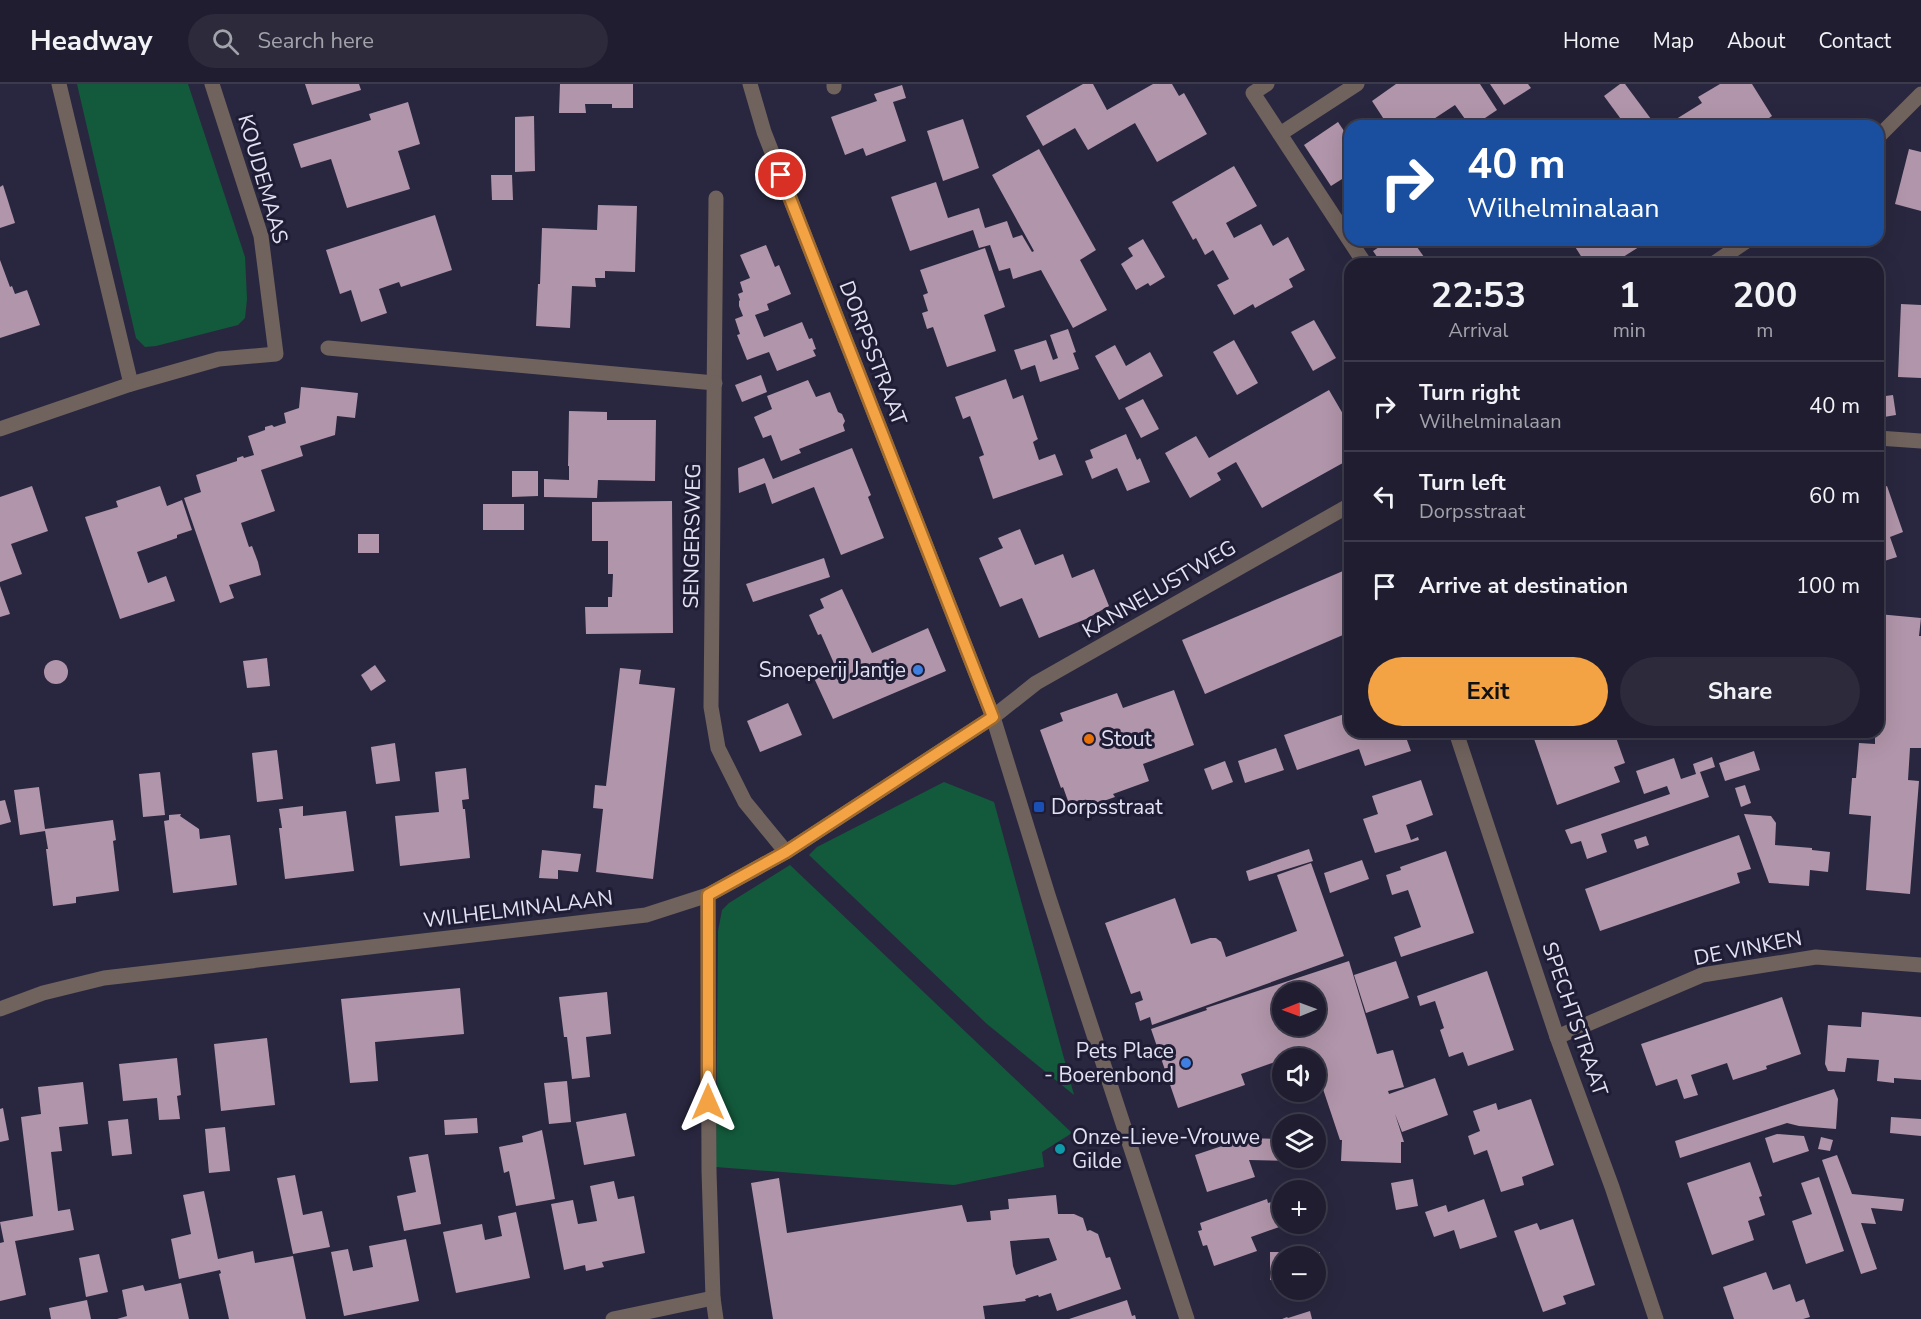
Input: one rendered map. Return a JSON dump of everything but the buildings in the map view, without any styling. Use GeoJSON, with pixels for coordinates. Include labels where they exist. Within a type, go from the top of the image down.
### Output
{"type":"FeatureCollection","features":[{"type":"Feature","properties":{"kind":"street"},"geometry":{"type":"LineString","coordinates":[[59,84],[131,384]]}},
{"type":"Feature","properties":{"kind":"street","name":"KOUDEMAAS"},"geometry":{"type":"LineString","coordinates":[[0,429],[131,384],[219,359],[276,354],[261,236],[212,84]]}},
{"type":"Feature","properties":{"kind":"street","name":"DORPSSTRAAT"},"geometry":{"type":"LineString","coordinates":[[750,84],[764,132],[993,717],[1055,917],[1186,1319]]}},
{"type":"Feature","properties":{"kind":"street"},"geometry":{"type":"LineString","coordinates":[[1267,84],[1253,93],[1344,232]]}},
{"type":"Feature","properties":{"kind":"street"},"geometry":{"type":"LineString","coordinates":[[1280,134],[1357,84]]}},
{"type":"Feature","properties":{"kind":"street"},"geometry":{"type":"LineString","coordinates":[[1884,131],[1921,94]]}},
{"type":"Feature","properties":{"kind":"street","name":"SENGERSWEG"},"geometry":{"type":"LineString","coordinates":[[716,198],[711,707],[718,748],[745,802],[786,852]]}},
{"type":"Feature","properties":{"kind":"street"},"geometry":{"type":"LineString","coordinates":[[1722,258],[1739,246]]}},
{"type":"Feature","properties":{"kind":"street"},"geometry":{"type":"LineString","coordinates":[[328,348],[715,383]]}},
{"type":"Feature","properties":{"kind":"street"},"geometry":{"type":"LineString","coordinates":[[1884,438],[1921,441]]}},
{"type":"Feature","properties":{"kind":"street","name":"KANNELUSTWEG"},"geometry":{"type":"LineString","coordinates":[[993,717],[1036,683],[1344,508]]}},
{"type":"Feature","properties":{"kind":"street","name":"WILHELMINALAAN"},"geometry":{"type":"LineString","coordinates":[[0,1009],[43,993],[104,978],[646,915],[708,895],[786,852],[993,717]]}},
{"type":"Feature","properties":{"kind":"street","name":"SPECHTSTRAAT"},"geometry":{"type":"LineString","coordinates":[[1458,738],[1557,1037],[1612,1187],[1656,1319]]}},
{"type":"Feature","properties":{"kind":"street"},"geometry":{"type":"LineString","coordinates":[[708,895],[709,1171],[713,1299],[716,1319]]}},
{"type":"Feature","properties":{"kind":"street","name":"DE VINKEN"},"geometry":{"type":"LineString","coordinates":[[1557,1037],[1702,975],[1816,957],[1921,965]]}},
{"type":"Feature","properties":{"kind":"street"},"geometry":{"type":"LineString","coordinates":[[613,1319],[713,1299]]}},
{"type":"Feature","properties":{"kind":"green space"},"geometry":{"type":"Polygon","coordinates":[[[77,84],[188,84],[245,257],[247,299],[245,318],[238,325],[156,346],[145,347],[136,338],[77,84]]]}},
{"type":"Feature","properties":{"kind":"green space"},"geometry":{"type":"Polygon","coordinates":[[[944,782],[994,802],[1074,1095],[987,1024],[809,855],[817,847],[944,782]]]}},
{"type":"Feature","properties":{"kind":"green space"},"geometry":{"type":"Polygon","coordinates":[[[790,865],[1072,1133],[1042,1152],[1044,1167],[954,1185],[716,1167],[718,931],[722,910],[729,903],[790,865]]]}},
{"type":"Feature","properties":{"kind":"place","name":"Snoeperij Jantje"},"geometry":{"type":"Point","coordinates":[918,670]}},
{"type":"Feature","properties":{"kind":"place","name":"Stout"},"geometry":{"type":"Point","coordinates":[1089,739]}},
{"type":"Feature","properties":{"kind":"place","name":"Dorpsstraat"},"geometry":{"type":"Point","coordinates":[1039,807]}},
{"type":"Feature","properties":{"kind":"place","name":"Pets Place - Boerenbond"},"geometry":{"type":"Point","coordinates":[1186,1063]}},
{"type":"Feature","properties":{"kind":"place","name":"Onze-Lieve-Vrouwe Gilde"},"geometry":{"type":"Point","coordinates":[1060,1149]}},
{"type":"Feature","properties":{"kind":"route"},"geometry":{"type":"LineString","coordinates":[[708,1102],[708,895],[786,852],[993,717],[781,175]]}}]}
